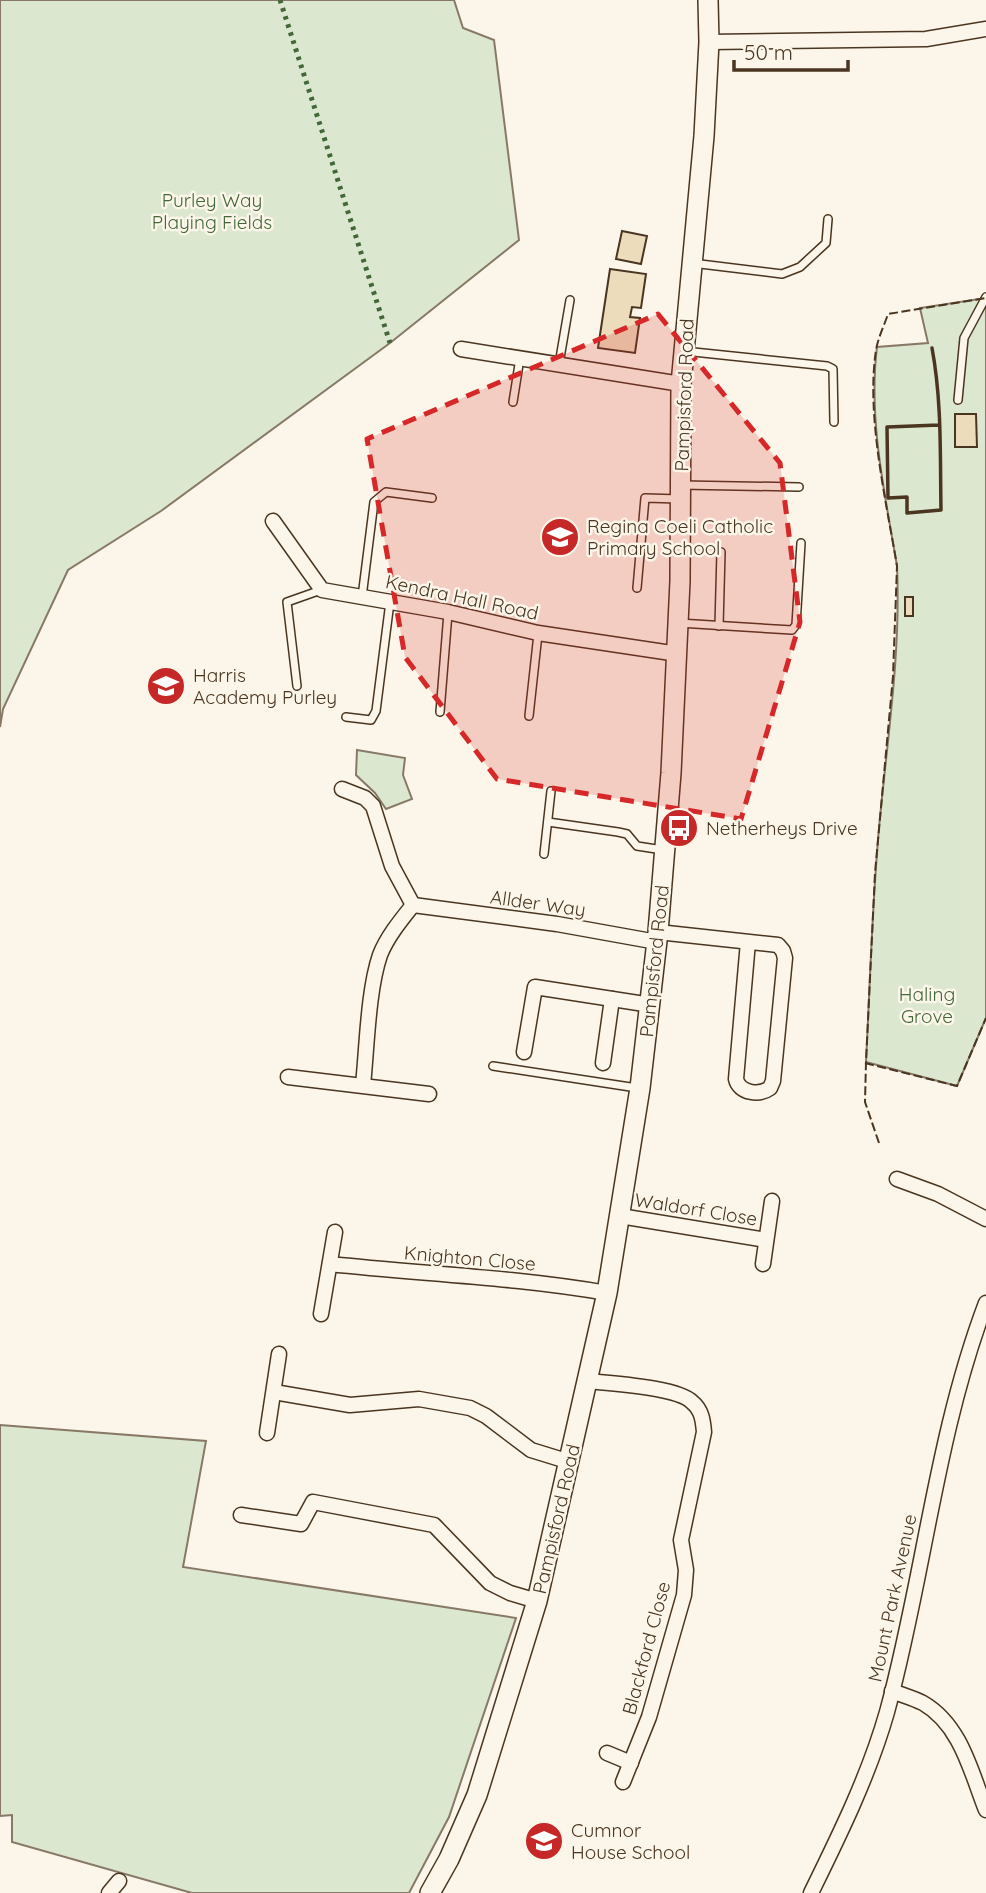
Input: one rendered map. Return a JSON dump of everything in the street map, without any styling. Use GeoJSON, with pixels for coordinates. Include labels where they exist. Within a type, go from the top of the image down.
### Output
{"type":"FeatureCollection","features":[{"type":"Feature","properties":{"kind":"street","name":"Pampisford Road"},"geometry":{"type":"LineString","coordinates":[[437,1890],[477,1795],[537,1601],[607,1293],[640,1088],[658,937],[678,654],[681,384],[704,136],[709,41],[708,0]]}},
{"type":"Feature","properties":{"kind":"street"},"geometry":{"type":"LineString","coordinates":[[709,41],[926,39],[986,29]]}},
{"type":"Feature","properties":{"kind":"street"},"geometry":{"type":"LineString","coordinates":[[461,349],[681,384]]}},
{"type":"Feature","properties":{"kind":"street"},"geometry":{"type":"LineString","coordinates":[[273,521],[322,590]]}},
{"type":"Feature","properties":{"kind":"street","name":"Kendra Hall Road"},"geometry":{"type":"LineString","coordinates":[[322,590],[448,612],[538,633],[678,654]]}},
{"type":"Feature","properties":{"kind":"street"},"geometry":{"type":"LineString","coordinates":[[342,789],[365,798],[373,806],[392,866],[413,905],[381,954],[373,994],[363,1085]]}},
{"type":"Feature","properties":{"kind":"street","name":"Allder Way"},"geometry":{"type":"LineString","coordinates":[[413,905],[658,937]]}},
{"type":"Feature","properties":{"kind":"street"},"geometry":{"type":"LineString","coordinates":[[658,937],[748,942],[778,945],[783,951],[785,958],[773,1081],[768,1090],[752,1091],[739,1087],[736,1079],[748,942]]}},
{"type":"Feature","properties":{"kind":"street"},"geometry":{"type":"LineString","coordinates":[[524,1052],[535,988],[651,1005]]}},
{"type":"Feature","properties":{"kind":"street"},"geometry":{"type":"LineString","coordinates":[[603,1063],[612,999]]}},
{"type":"Feature","properties":{"kind":"street"},"geometry":{"type":"LineString","coordinates":[[288,1077],[429,1094]]}},
{"type":"Feature","properties":{"kind":"street"},"geometry":{"type":"LineString","coordinates":[[897,1180],[938,1194],[986,1219]]}},
{"type":"Feature","properties":{"kind":"street","name":"Waldorf Close"},"geometry":{"type":"LineString","coordinates":[[763,1264],[772,1201]]}},
{"type":"Feature","properties":{"kind":"street","name":"Waldorf Close"},"geometry":{"type":"LineString","coordinates":[[620,1216],[766,1240]]}},
{"type":"Feature","properties":{"kind":"street"},"geometry":{"type":"LineString","coordinates":[[321,1314],[335,1232]]}},
{"type":"Feature","properties":{"kind":"street","name":"Knighton Close"},"geometry":{"type":"LineString","coordinates":[[330,1264],[434,1275],[502,1278],[607,1293]]}},
{"type":"Feature","properties":{"kind":"street","name":"Mount Park Avenue"},"geometry":{"type":"LineString","coordinates":[[811,1893],[862,1787],[892,1691],[957,1398],[986,1303]]}},
{"type":"Feature","properties":{"kind":"street"},"geometry":{"type":"LineString","coordinates":[[267,1433],[279,1354]]}},
{"type":"Feature","properties":{"kind":"street","name":"Blackford Close"},"geometry":{"type":"LineString","coordinates":[[589,1381],[675,1393],[692,1402],[702,1415],[704,1432],[681,1540],[686,1570],[684,1595],[649,1717],[624,1782]]}},
{"type":"Feature","properties":{"kind":"street"},"geometry":{"type":"LineString","coordinates":[[274,1392],[350,1405],[419,1399],[470,1408],[486,1416],[531,1451],[570,1462]]}},
{"type":"Feature","properties":{"kind":"street"},"geometry":{"type":"LineString","coordinates":[[241,1515],[301,1524],[313,1502],[434,1525],[490,1583],[510,1594],[537,1601]]}},
{"type":"Feature","properties":{"kind":"street"},"geometry":{"type":"LineString","coordinates":[[892,1691],[922,1703],[941,1717],[954,1732],[986,1810]]}},
{"type":"Feature","properties":{"kind":"street"},"geometry":{"type":"LineString","coordinates":[[607,1753],[631,1762]]}},
{"type":"Feature","properties":{"kind":"lane"},"geometry":{"type":"LineString","coordinates":[[692,263],[782,274],[794,271],[826,243],[828,219]]}},
{"type":"Feature","properties":{"kind":"lane"},"geometry":{"type":"LineString","coordinates":[[958,400],[964,338],[986,297]]}},
{"type":"Feature","properties":{"kind":"lane"},"geometry":{"type":"LineString","coordinates":[[559,364],[570,300]]}},
{"type":"Feature","properties":{"kind":"lane"},"geometry":{"type":"LineString","coordinates":[[684,351],[827,366],[833,369],[834,422]]}},
{"type":"Feature","properties":{"kind":"lane"},"geometry":{"type":"LineString","coordinates":[[513,402],[520,357]]}},
{"type":"Feature","properties":{"kind":"lane"},"geometry":{"type":"LineString","coordinates":[[637,588],[645,498],[680,492],[799,487]]}},
{"type":"Feature","properties":{"kind":"lane"},"geometry":{"type":"LineString","coordinates":[[362,597],[374,502],[386,492],[432,498]]}},
{"type":"Feature","properties":{"kind":"lane"},"geometry":{"type":"LineString","coordinates":[[679,623],[792,630],[796,625],[801,543]]}},
{"type":"Feature","properties":{"kind":"lane"},"geometry":{"type":"LineString","coordinates":[[719,625],[721,552]]}},
{"type":"Feature","properties":{"kind":"lane"},"geometry":{"type":"LineString","coordinates":[[297,686],[287,602],[322,590]]}},
{"type":"Feature","properties":{"kind":"lane"},"geometry":{"type":"LineString","coordinates":[[346,717],[371,720],[376,711],[390,602]]}},
{"type":"Feature","properties":{"kind":"lane"},"geometry":{"type":"LineString","coordinates":[[440,712],[448,612]]}},
{"type":"Feature","properties":{"kind":"lane"},"geometry":{"type":"LineString","coordinates":[[529,716],[538,633]]}},
{"type":"Feature","properties":{"kind":"lane"},"geometry":{"type":"LineString","coordinates":[[544,854],[551,791]]}},
{"type":"Feature","properties":{"kind":"lane"},"geometry":{"type":"LineString","coordinates":[[548,822],[627,834],[637,846],[665,851]]}},
{"type":"Feature","properties":{"kind":"lane"},"geometry":{"type":"LineString","coordinates":[[493,1066],[640,1088]]}},
{"type":"Feature","properties":{"kind":"highlighted area"},"geometry":{"type":"Polygon","coordinates":[[[658,314],[780,463],[800,622],[741,819],[497,779],[405,657],[367,439],[658,314]]]}},
{"type":"Feature","properties":{"kind":"green space","name":"Purley Way Playing Fields"},"geometry":{"type":"Polygon","coordinates":[[[0,0],[454,0],[463,28],[494,40],[519,240],[390,343],[161,511],[68,570],[3,709],[0,727],[0,0]]]}},
{"type":"Feature","properties":{"kind":"green space","name":"Haling Grove"},"geometry":{"type":"Polygon","coordinates":[[[986,298],[986,1018],[957,1086],[866,1062],[879,828],[895,664],[898,599],[897,566],[876,429],[875,374],[877,347],[928,343],[920,308],[986,298]]]}},
{"type":"Feature","properties":{"kind":"green space"},"geometry":{"type":"Polygon","coordinates":[[[357,750],[405,758],[403,775],[412,799],[386,809],[375,793],[356,775],[357,750]]]}},
{"type":"Feature","properties":{"kind":"green space"},"geometry":{"type":"Polygon","coordinates":[[[0,1425],[206,1441],[183,1567],[516,1618],[449,1817],[409,1893],[192,1893],[12,1842],[12,1815],[0,1816],[0,1425]]]}},
{"type":"Feature","properties":{"kind":"building"},"geometry":{"type":"Polygon","coordinates":[[[622,231],[647,236],[641,264],[616,259],[622,231]]]}},
{"type":"Feature","properties":{"kind":"building"},"geometry":{"type":"Polygon","coordinates":[[[610,269],[646,274],[641,308],[632,307],[630,317],[640,318],[635,353],[598,348],[610,269]]]}},
{"type":"Feature","properties":{"kind":"building"},"geometry":{"type":"Polygon","coordinates":[[[955,414],[976,414],[977,447],[955,447],[955,414]]]}},
{"type":"Feature","properties":{"kind":"building"},"geometry":{"type":"Polygon","coordinates":[[[905,597],[913,597],[913,616],[905,616],[905,597]]]}},
{"type":"Feature","properties":{"kind":"hedge"},"geometry":{"type":"LineString","coordinates":[[280,0],[390,343]]}},
{"type":"Feature","properties":{"kind":"fence"},"geometry":{"type":"LineString","coordinates":[[879,1143],[865,1102],[866,1062],[875,873],[893,676],[897,566],[875,430],[876,350],[888,314],[986,298]]}},
{"type":"Feature","properties":{"kind":"fence"},"geometry":{"type":"LineString","coordinates":[[865,1063],[957,1086],[986,1018]]}},
{"type":"Feature","properties":{"kind":"wall"},"geometry":{"type":"LineString","coordinates":[[932,348],[939,408],[941,510],[907,513],[907,497],[888,498],[887,427],[939,425]]}},
{"type":"Feature","properties":{"kind":"place","name":"Regina Coeli Catholic Primary School"},"geometry":{"type":"Point","coordinates":[560,537]}},
{"type":"Feature","properties":{"kind":"place","name":"Harris Academy Purley"},"geometry":{"type":"Point","coordinates":[166,686]}},
{"type":"Feature","properties":{"kind":"place","name":"Netherheys Drive"},"geometry":{"type":"Point","coordinates":[679,828]}},
{"type":"Feature","properties":{"kind":"place","name":"Cumnor House School"},"geometry":{"type":"Point","coordinates":[544,1841]}}]}
